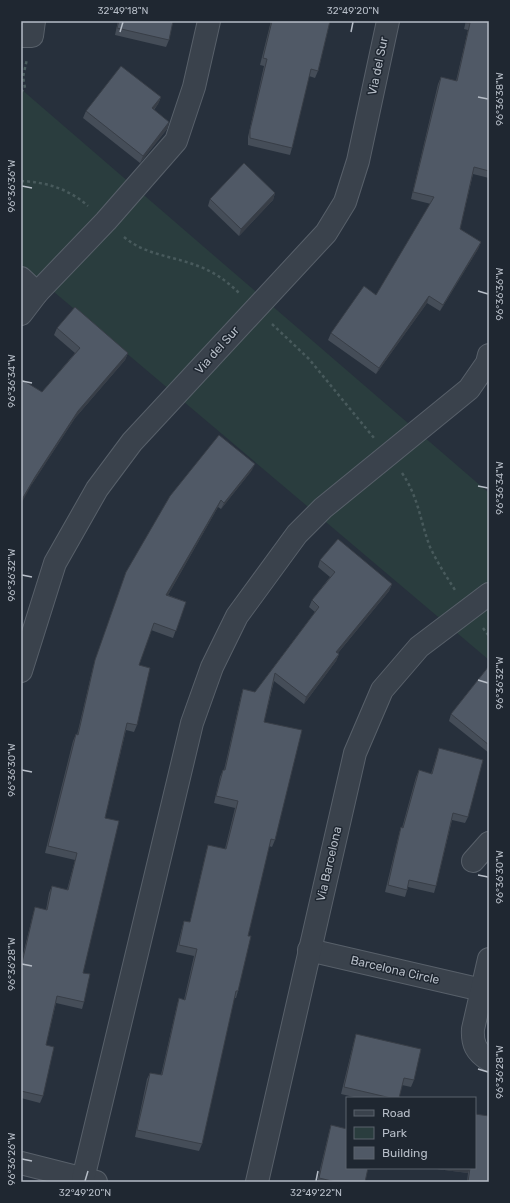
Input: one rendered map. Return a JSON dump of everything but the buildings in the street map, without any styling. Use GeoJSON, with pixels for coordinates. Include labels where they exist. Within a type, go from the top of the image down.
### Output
{"type":"FeatureCollection","features":[{"type":"Feature","properties":{"kind":"street"},"geometry":{"type":"LineString","coordinates":[[21,314],[37,293],[106,220],[176,141],[194,87],[209,21]]}},
{"type":"Feature","properties":{"kind":"street","name":"Via del Sur"},"geometry":{"type":"LineString","coordinates":[[21,671],[55,563],[97,489],[132,442],[326,233],[345,202],[358,161],[388,21]]}},
{"type":"Feature","properties":{"kind":"street"},"geometry":{"type":"LineString","coordinates":[[21,278],[37,293]]}},
{"type":"Feature","properties":{"kind":"street"},"geometry":{"type":"LineString","coordinates":[[21,1163],[90,1180],[192,723],[212,667],[237,616],[297,534],[323,508],[469,389],[487,363],[489,356]]}},
{"type":"Feature","properties":{"kind":"street","name":"Via Barcelona"},"geometry":{"type":"LineString","coordinates":[[257,1182],[355,753],[382,690],[419,647],[489,594]]}},
{"type":"Feature","properties":{"kind":"street"},"geometry":{"type":"LineString","coordinates":[[473,861],[489,843]]}},
{"type":"Feature","properties":{"kind":"street","name":"Barcelona Circle"},"geometry":{"type":"LineString","coordinates":[[309,950],[482,990]]}},
{"type":"Feature","properties":{"kind":"street"},"geometry":{"type":"LineString","coordinates":[[489,959],[472,1029],[472,1038],[475,1048],[480,1055],[489,1060]]}},
{"type":"Feature","properties":{"kind":"path"},"geometry":{"type":"LineString","coordinates":[[21,92],[26,88],[23,77],[29,31]]}},
{"type":"Feature","properties":{"kind":"path"},"geometry":{"type":"LineString","coordinates":[[484,630],[489,636]]}},
{"type":"Feature","properties":{"kind":"green space"},"geometry":{"type":"Polygon","coordinates":[[[21,89],[489,493],[489,660],[21,264],[21,89]]]}}]}
